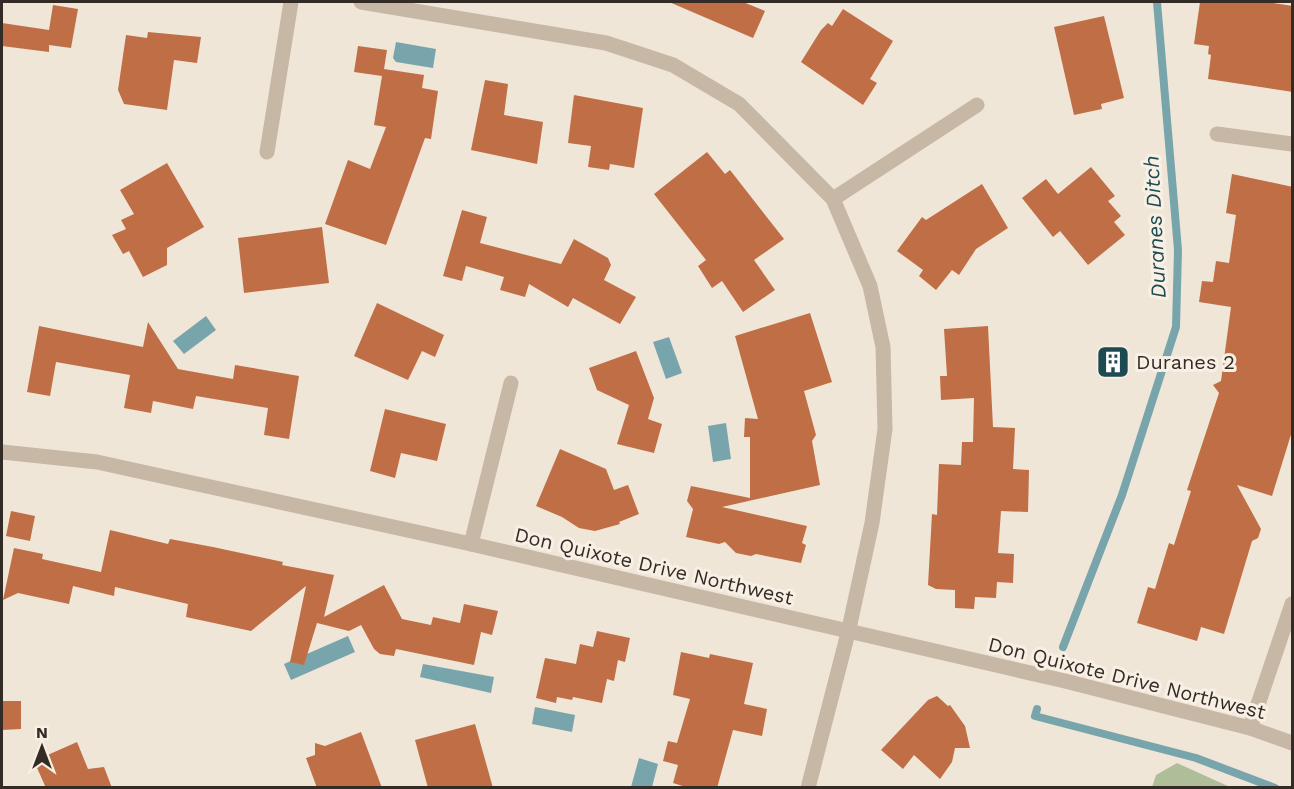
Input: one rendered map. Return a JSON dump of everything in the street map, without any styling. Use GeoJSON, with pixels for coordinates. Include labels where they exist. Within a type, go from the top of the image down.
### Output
{"type":"FeatureCollection","features":[{"type":"Feature","properties":{"kind":"street"},"geometry":{"type":"LineString","coordinates":[[267,153],[291,2]]}},
{"type":"Feature","properties":{"kind":"street"},"geometry":{"type":"LineString","coordinates":[[361,2],[606,43],[673,65],[739,104],[833,199],[870,286],[883,347],[885,429],[872,523],[848,633],[808,788]]}},
{"type":"Feature","properties":{"kind":"street"},"geometry":{"type":"LineString","coordinates":[[833,199],[977,105]]}},
{"type":"Feature","properties":{"kind":"street"},"geometry":{"type":"LineString","coordinates":[[1217,134],[1293,144]]}},
{"type":"Feature","properties":{"kind":"street"},"geometry":{"type":"LineString","coordinates":[[471,544],[511,383]]}},
{"type":"Feature","properties":{"kind":"street","name":"Don Quixote Drive Northwest"},"geometry":{"type":"LineString","coordinates":[[2,452],[97,462],[471,544],[848,633],[1065,681],[1250,728],[1293,743]]}},
{"type":"Feature","properties":{"kind":"street"},"geometry":{"type":"LineString","coordinates":[[1250,728],[1293,604]]}},
{"type":"Feature","properties":{"kind":"green space"},"geometry":{"type":"Polygon","coordinates":[[[1177,763],[1230,787],[1152,787],[1156,775],[1177,763]]]}},
{"type":"Feature","properties":{"kind":"water"},"geometry":{"type":"Polygon","coordinates":[[[396,42],[436,49],[433,68],[396,62],[393,58],[396,42]]]}},
{"type":"Feature","properties":{"kind":"water"},"geometry":{"type":"Polygon","coordinates":[[[206,316],[216,330],[184,354],[173,341],[206,316]]]}},
{"type":"Feature","properties":{"kind":"water"},"geometry":{"type":"Polygon","coordinates":[[[669,337],[682,373],[666,379],[653,342],[669,337]]]}},
{"type":"Feature","properties":{"kind":"water"},"geometry":{"type":"Polygon","coordinates":[[[726,423],[731,459],[713,462],[708,426],[726,423]]]}},
{"type":"Feature","properties":{"kind":"water"},"geometry":{"type":"Polygon","coordinates":[[[348,636],[355,652],[291,680],[284,664],[348,636]]]}},
{"type":"Feature","properties":{"kind":"water"},"geometry":{"type":"Polygon","coordinates":[[[423,664],[494,677],[491,693],[420,677],[423,664]]]}},
{"type":"Feature","properties":{"kind":"water"},"geometry":{"type":"Polygon","coordinates":[[[535,707],[575,715],[572,732],[532,724],[535,707]]]}},
{"type":"Feature","properties":{"kind":"water"},"geometry":{"type":"Polygon","coordinates":[[[639,758],[658,764],[652,787],[631,787],[639,758]]]}},
{"type":"Feature","properties":{"kind":"building"},"geometry":{"type":"Polygon","coordinates":[[[669,2],[743,2],[765,11],[753,38],[669,2]]]}},
{"type":"Feature","properties":{"kind":"building"},"geometry":{"type":"Polygon","coordinates":[[[1200,2],[1267,2],[1293,6],[1293,92],[1208,79],[1211,55],[1208,54],[1209,46],[1194,44],[1200,2]]]}},
{"type":"Feature","properties":{"kind":"building"},"geometry":{"type":"Polygon","coordinates":[[[53,5],[78,9],[71,48],[49,45],[49,52],[2,46],[2,23],[49,30],[53,5]]]}},
{"type":"Feature","properties":{"kind":"building"},"geometry":{"type":"Polygon","coordinates":[[[843,9],[893,41],[870,79],[877,83],[863,105],[801,62],[821,30],[828,23],[832,26],[843,9]]]}},
{"type":"Feature","properties":{"kind":"building"},"geometry":{"type":"Polygon","coordinates":[[[1104,16],[1124,98],[1101,104],[1102,109],[1074,115],[1054,27],[1104,16]]]}},
{"type":"Feature","properties":{"kind":"building"},"geometry":{"type":"Polygon","coordinates":[[[148,32],[201,37],[197,63],[174,60],[167,110],[124,104],[118,90],[126,35],[147,38],[148,32]]]}},
{"type":"Feature","properties":{"kind":"building"},"geometry":{"type":"Polygon","coordinates":[[[358,46],[387,50],[384,69],[424,75],[422,88],[438,91],[431,139],[425,138],[386,245],[325,224],[348,160],[370,169],[386,127],[374,125],[382,76],[354,72],[358,46]]]}},
{"type":"Feature","properties":{"kind":"building"},"geometry":{"type":"Polygon","coordinates":[[[485,80],[508,84],[504,115],[543,122],[537,164],[471,150],[485,80]]]}},
{"type":"Feature","properties":{"kind":"building"},"geometry":{"type":"Polygon","coordinates":[[[574,95],[643,108],[634,168],[610,164],[609,170],[588,167],[591,146],[568,143],[574,95]]]}},
{"type":"Feature","properties":{"kind":"building"},"geometry":{"type":"Polygon","coordinates":[[[707,152],[725,174],[730,170],[784,239],[754,260],[775,290],[743,312],[722,281],[712,288],[698,266],[706,260],[654,194],[707,152]]]}},
{"type":"Feature","properties":{"kind":"building"},"geometry":{"type":"Polygon","coordinates":[[[167,163],[204,227],[167,248],[167,265],[143,277],[129,251],[123,254],[112,235],[126,229],[121,220],[134,214],[120,190],[167,163]]]}},
{"type":"Feature","properties":{"kind":"building"},"geometry":{"type":"Polygon","coordinates":[[[1091,167],[1115,196],[1108,201],[1121,216],[1114,222],[1125,235],[1088,265],[1060,231],[1053,237],[1022,198],[1046,179],[1058,194],[1091,167]]]}},
{"type":"Feature","properties":{"kind":"building"},"geometry":{"type":"Polygon","coordinates":[[[1232,174],[1293,187],[1293,428],[1272,496],[1237,485],[1261,529],[1258,538],[1252,541],[1224,634],[1201,627],[1197,641],[1137,623],[1148,587],[1155,589],[1169,543],[1174,545],[1191,491],[1187,490],[1219,393],[1213,385],[1221,381],[1231,307],[1199,302],[1202,281],[1213,282],[1216,261],[1229,263],[1236,215],[1226,213],[1232,174]]]}},
{"type":"Feature","properties":{"kind":"building"},"geometry":{"type":"Polygon","coordinates":[[[982,184],[1008,228],[976,249],[959,275],[952,270],[936,290],[919,276],[923,270],[897,251],[922,217],[926,220],[982,184]]]}},
{"type":"Feature","properties":{"kind":"building"},"geometry":{"type":"Polygon","coordinates":[[[462,210],[487,217],[480,243],[561,264],[574,239],[608,258],[611,265],[604,280],[636,297],[620,324],[573,298],[568,307],[529,284],[525,297],[500,290],[504,277],[466,266],[462,281],[443,276],[462,210]]]}},
{"type":"Feature","properties":{"kind":"building"},"geometry":{"type":"Polygon","coordinates":[[[322,227],[329,283],[244,293],[238,238],[322,227]]]}},
{"type":"Feature","properties":{"kind":"building"},"geometry":{"type":"Polygon","coordinates":[[[377,303],[444,335],[435,357],[422,351],[408,380],[354,356],[377,303]]]}},
{"type":"Feature","properties":{"kind":"building"},"geometry":{"type":"Polygon","coordinates":[[[810,313],[832,382],[804,391],[816,435],[812,441],[820,485],[722,507],[807,526],[802,543],[806,545],[801,563],[756,554],[751,556],[736,553],[725,542],[719,544],[686,537],[693,509],[687,501],[691,486],[750,498],[750,437],[744,437],[745,418],[758,419],[735,336],[810,313]]]}},
{"type":"Feature","properties":{"kind":"building"},"geometry":{"type":"Polygon","coordinates":[[[148,322],[178,369],[233,379],[235,365],[299,376],[289,439],[264,435],[268,408],[196,396],[193,409],[153,401],[151,413],[124,408],[130,375],[56,362],[50,396],[27,392],[39,326],[143,347],[148,322]]]}},
{"type":"Feature","properties":{"kind":"building"},"geometry":{"type":"Polygon","coordinates":[[[988,326],[993,427],[1015,428],[1013,469],[1029,470],[1028,512],[1001,511],[998,553],[1014,554],[1013,583],[997,582],[996,598],[975,597],[974,609],[955,608],[955,590],[936,589],[928,585],[932,514],[937,515],[939,464],[961,465],[962,442],[973,442],[974,398],[941,400],[940,376],[947,376],[944,329],[988,326]]]}},
{"type":"Feature","properties":{"kind":"building"},"geometry":{"type":"Polygon","coordinates":[[[636,351],[654,398],[648,419],[662,424],[654,453],[617,444],[629,405],[597,390],[589,368],[636,351]]]}},
{"type":"Feature","properties":{"kind":"building"},"geometry":{"type":"Polygon","coordinates":[[[385,409],[446,424],[437,461],[401,453],[395,478],[370,471],[385,409]]]}},
{"type":"Feature","properties":{"kind":"building"},"geometry":{"type":"Polygon","coordinates":[[[560,449],[606,469],[614,490],[628,485],[639,514],[619,522],[620,524],[595,531],[579,528],[562,517],[536,506],[560,449]]]}},
{"type":"Feature","properties":{"kind":"building"},"geometry":{"type":"Polygon","coordinates":[[[11,511],[35,516],[30,541],[6,536],[11,511]]]}},
{"type":"Feature","properties":{"kind":"building"},"geometry":{"type":"Polygon","coordinates":[[[110,530],[168,544],[170,539],[213,547],[283,562],[282,565],[334,575],[324,617],[384,585],[402,619],[431,625],[433,617],[460,623],[464,604],[498,611],[492,635],[481,632],[474,665],[396,649],[394,656],[380,654],[374,649],[361,625],[349,631],[317,623],[304,665],[290,662],[306,586],[251,631],[186,617],[188,604],[115,587],[114,596],[73,586],[69,604],[18,593],[3,600],[14,548],[43,554],[42,559],[101,572],[110,530]]]}},
{"type":"Feature","properties":{"kind":"building"},"geometry":{"type":"Polygon","coordinates":[[[597,631],[630,638],[625,662],[618,660],[614,681],[607,679],[602,703],[573,697],[572,700],[557,697],[556,703],[536,698],[545,658],[576,664],[580,644],[593,647],[597,631]]]}},
{"type":"Feature","properties":{"kind":"building"},"geometry":{"type":"Polygon","coordinates":[[[681,652],[709,658],[710,654],[753,663],[744,704],[767,709],[762,736],[733,730],[717,788],[689,788],[673,783],[678,765],[663,761],[668,741],[677,743],[690,699],[673,695],[681,652]]]}},
{"type":"Feature","properties":{"kind":"building"},"geometry":{"type":"Polygon","coordinates":[[[937,696],[948,706],[950,705],[965,726],[970,748],[955,748],[952,762],[940,779],[914,755],[903,769],[881,750],[928,700],[937,696]]]}},
{"type":"Feature","properties":{"kind":"building"},"geometry":{"type":"Polygon","coordinates":[[[2,701],[21,701],[21,729],[2,730],[2,701]]]}},
{"type":"Feature","properties":{"kind":"building"},"geometry":{"type":"Polygon","coordinates":[[[475,724],[493,788],[428,788],[415,740],[475,724]]]}},
{"type":"Feature","properties":{"kind":"building"},"geometry":{"type":"Polygon","coordinates":[[[361,732],[382,788],[317,788],[306,758],[315,755],[315,743],[325,746],[361,732]]]}},
{"type":"Feature","properties":{"kind":"building"},"geometry":{"type":"Polygon","coordinates":[[[77,742],[88,769],[104,767],[112,788],[46,788],[34,761],[77,742]]]}},
{"type":"Feature","properties":{"kind":"waterway","name":"Duranes Ditch"},"geometry":{"type":"LineString","coordinates":[[1063,647],[1122,495],[1176,327],[1178,250],[1157,2]]}},
{"type":"Feature","properties":{"kind":"waterway"},"geometry":{"type":"LineString","coordinates":[[1037,709],[1035,716],[1196,758],[1275,788]]}},
{"type":"Feature","properties":{"kind":"place","name":"Duranes 2"},"geometry":{"type":"Point","coordinates":[1113,362]}}]}
